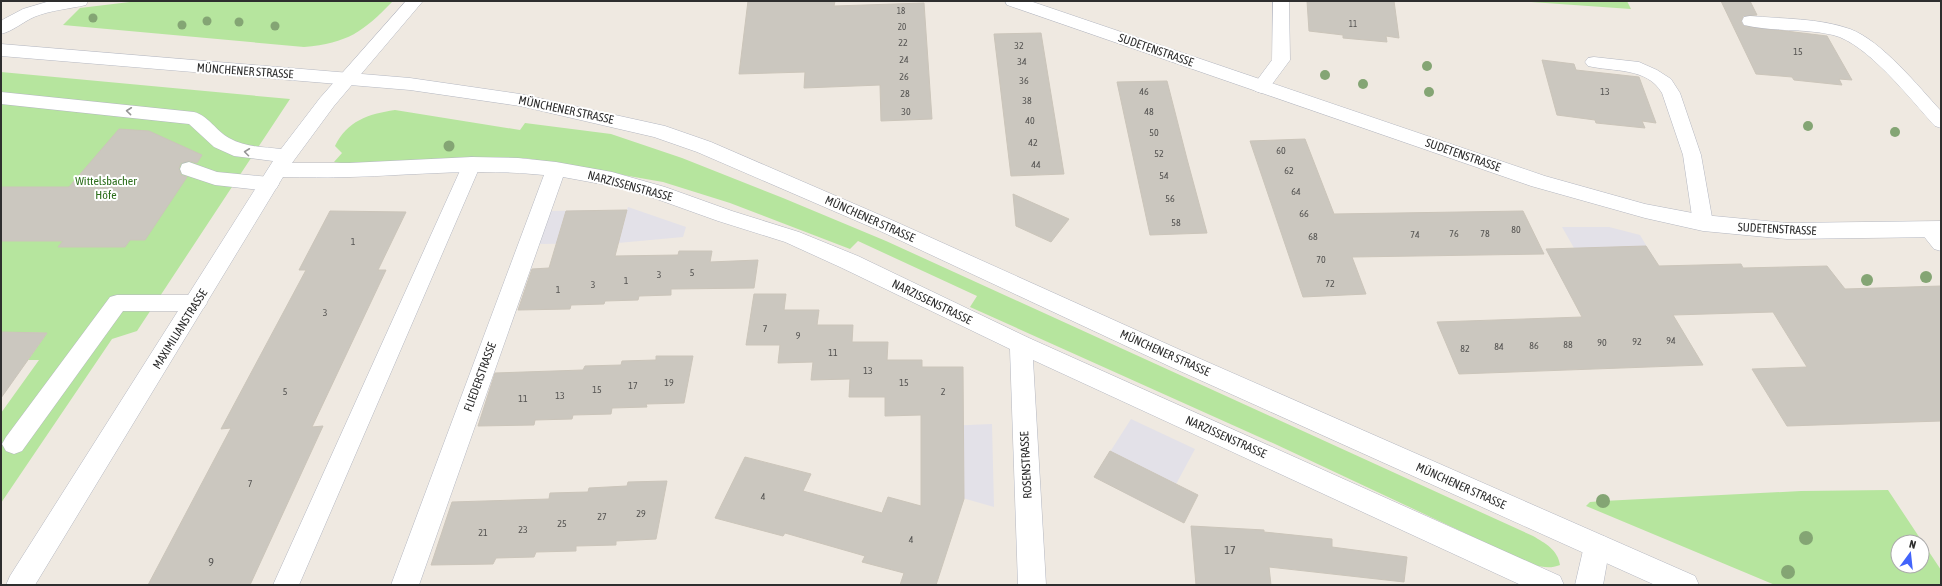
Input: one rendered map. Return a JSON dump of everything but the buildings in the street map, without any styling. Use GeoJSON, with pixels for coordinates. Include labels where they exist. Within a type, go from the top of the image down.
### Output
{"type":"FeatureCollection","features":[{"type":"Feature","properties":{"kind":"street"},"geometry":{"type":"LineString","coordinates":[[1,29],[8,23],[34,11],[61,3],[80,1]]}},
{"type":"Feature","properties":{"kind":"street","name":"MAXIMILIANSTRASSE"},"geometry":{"type":"LineString","coordinates":[[20,585],[277,170],[327,102],[415,1]]}},
{"type":"Feature","properties":{"kind":"street","name":"SUDETENSTRASSE"},"geometry":{"type":"LineString","coordinates":[[1013,1],[1574,192],[1645,211],[1703,223],[1787,232],[1937,234]]}},
{"type":"Feature","properties":{"kind":"street","name":"MÜNCHENER STRASSE"},"geometry":{"type":"LineString","coordinates":[[1,50],[222,70],[348,78],[410,84],[520,100],[651,129],[704,147],[886,226],[1186,363],[1685,585]]}},
{"type":"Feature","properties":{"kind":"street"},"geometry":{"type":"LineString","coordinates":[[1,98],[194,118],[221,142],[277,170]]}},
{"type":"Feature","properties":{"kind":"street","name":"NARZISSENSTRASSE"},"geometry":{"type":"LineString","coordinates":[[277,170],[349,170],[472,164],[518,165],[556,169],[612,179],[658,192],[725,216],[792,237],[850,262],[1021,344],[1550,585]]}},
{"type":"Feature","properties":{"kind":"street","name":"FLIEDERSTRASSE"},"geometry":{"type":"LineString","coordinates":[[406,585],[556,169]]}},
{"type":"Feature","properties":{"kind":"street","name":"ROSENSTRASSE"},"geometry":{"type":"LineString","coordinates":[[1021,344],[1032,585]]}},
{"type":"Feature","properties":{"kind":"street"},"geometry":{"type":"LineString","coordinates":[[1589,585],[1598,546]]}},
{"type":"Feature","properties":{"kind":"lane"},"geometry":{"type":"LineString","coordinates":[[1262,87],[1281,60],[1281,1]]}},
{"type":"Feature","properties":{"kind":"lane"},"geometry":{"type":"LineString","coordinates":[[1750,21],[1827,29],[1846,33],[1864,44],[1941,122]]}},
{"type":"Feature","properties":{"kind":"lane"},"geometry":{"type":"LineString","coordinates":[[1594,62],[1632,66],[1651,74],[1665,83],[1671,94],[1692,155],[1703,223]]}},
{"type":"Feature","properties":{"kind":"lane"},"geometry":{"type":"LineString","coordinates":[[286,585],[472,164]]}},
{"type":"Feature","properties":{"kind":"lane"},"geometry":{"type":"LineString","coordinates":[[189,169],[215,178],[277,170]]}},
{"type":"Feature","properties":{"kind":"lane"},"geometry":{"type":"LineString","coordinates":[[14,444],[118,303],[196,302]]}},
{"type":"Feature","properties":{"kind":"shaded area"},"geometry":{"type":"Polygon","coordinates":[[[628,207],[686,227],[683,237],[618,243],[539,244],[551,211],[627,210],[628,207]]]}},
{"type":"Feature","properties":{"kind":"shaded area"},"geometry":{"type":"Polygon","coordinates":[[[1562,227],[1609,227],[1640,235],[1677,297],[1648,293],[1571,297],[1546,249],[1574,248],[1562,227]]]}},
{"type":"Feature","properties":{"kind":"shaded area"},"geometry":{"type":"Polygon","coordinates":[[[1131,419],[1195,449],[1161,512],[1094,477],[1131,419]]]}},
{"type":"Feature","properties":{"kind":"shaded area"},"geometry":{"type":"Polygon","coordinates":[[[992,424],[994,507],[924,487],[921,427],[992,424]]]}},
{"type":"Feature","properties":{"kind":"green space"},"geometry":{"type":"Polygon","coordinates":[[[138,1],[393,1],[373,21],[354,34],[344,39],[304,47],[63,25],[80,8],[138,1]]]}},
{"type":"Feature","properties":{"kind":"green space"},"geometry":{"type":"Polygon","coordinates":[[[1518,1],[1627,1],[1631,9],[1518,1]]]}},
{"type":"Feature","properties":{"kind":"green space","name":"Wittelsbacher Höfe"},"geometry":{"type":"Polygon","coordinates":[[[1,72],[290,99],[137,331],[112,339],[1,503],[1,413],[39,360],[28,360],[47,333],[1,332],[1,72]]]}},
{"type":"Feature","properties":{"kind":"green space"},"geometry":{"type":"Polygon","coordinates":[[[395,110],[520,130],[525,123],[611,134],[682,158],[886,241],[1533,536],[1554,551],[1560,565],[1543,567],[1533,565],[1275,444],[970,307],[977,296],[858,241],[850,249],[730,203],[663,182],[525,158],[355,165],[334,162],[342,153],[335,146],[346,130],[359,120],[376,114],[395,110]]]}},
{"type":"Feature","properties":{"kind":"green space"},"geometry":{"type":"Polygon","coordinates":[[[1888,490],[1917,534],[1890,534],[1890,574],[1930,574],[1930,553],[1941,570],[1941,585],[1775,585],[1586,506],[1590,502],[1801,491],[1888,490]]]}}]}
